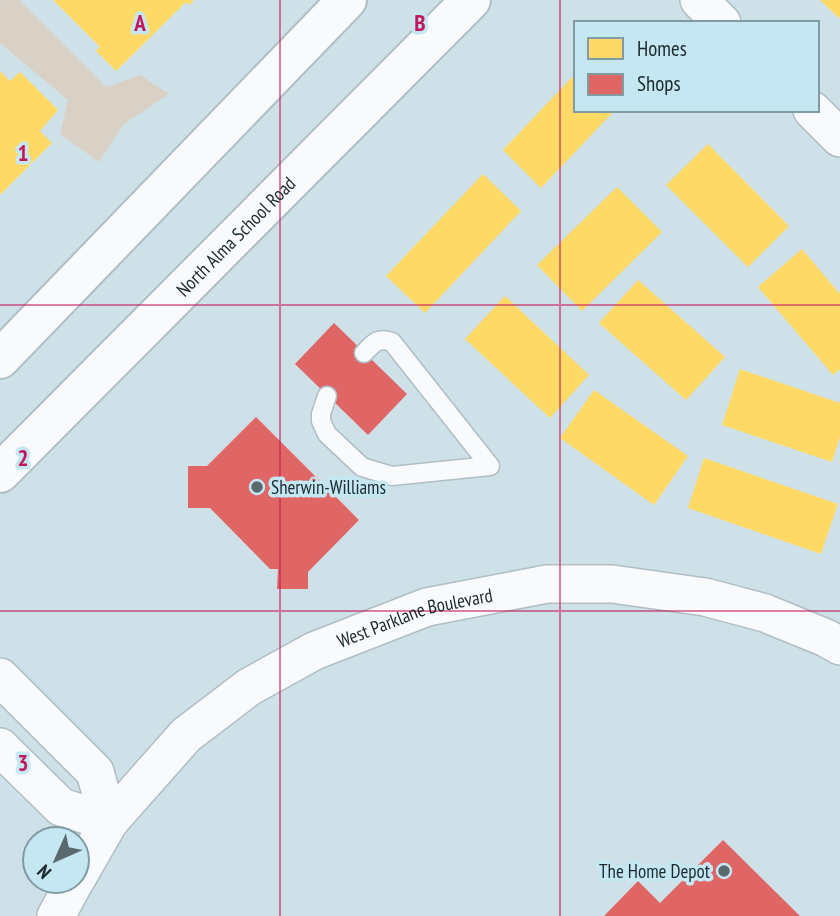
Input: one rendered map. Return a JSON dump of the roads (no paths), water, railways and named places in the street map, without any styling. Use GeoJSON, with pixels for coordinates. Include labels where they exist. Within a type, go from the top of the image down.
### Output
{"type":"FeatureCollection","features":[{"type":"Feature","properties":{"kind":"main road"},"geometry":{"type":"LineString","coordinates":[[0,359],[348,0]]}},
{"type":"Feature","properties":{"kind":"main road","name":"North Alma School Road"},"geometry":{"type":"LineString","coordinates":[[0,473],[471,0]]}},
{"type":"Feature","properties":{"kind":"main road"},"geometry":{"type":"LineString","coordinates":[[0,385],[30,329]]}},
{"type":"Feature","properties":{"kind":"street"},"geometry":{"type":"LineString","coordinates":[[699,0],[720,21]]}},
{"type":"Feature","properties":{"kind":"street"},"geometry":{"type":"LineString","coordinates":[[814,112],[840,138]]}},
{"type":"Feature","properties":{"kind":"street","name":"West Parklane Boulevard"},"geometry":{"type":"LineString","coordinates":[[91,853],[109,822],[186,735],[249,687],[314,651],[427,607],[547,583],[612,584],[705,597],[765,612],[840,646]]}},
{"type":"Feature","properties":{"kind":"street"},"geometry":{"type":"LineString","coordinates":[[0,677],[95,772],[109,822]]}},
{"type":"Feature","properties":{"kind":"street"},"geometry":{"type":"LineString","coordinates":[[0,747],[61,807],[109,822]]}},
{"type":"Feature","properties":{"kind":"street","name":"West Parklane Boulevard"},"geometry":{"type":"LineString","coordinates":[[56,916],[67,895]]}},
{"type":"Feature","properties":{"kind":"lane"},"geometry":{"type":"LineString","coordinates":[[327,396],[321,421],[327,435],[362,467],[392,477],[490,466],[392,342],[384,339],[377,341],[364,353]]}},
{"type":"Feature","properties":{"kind":"place","name":"Sherwin-Williams"},"geometry":{"type":"Point","coordinates":[257,487]}},
{"type":"Feature","properties":{"kind":"place","name":"The Home Depot"},"geometry":{"type":"Point","coordinates":[724,871]}}]}
